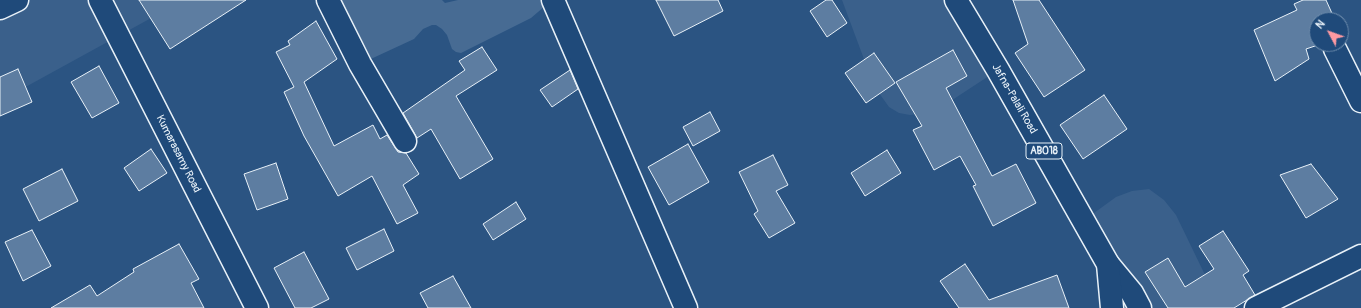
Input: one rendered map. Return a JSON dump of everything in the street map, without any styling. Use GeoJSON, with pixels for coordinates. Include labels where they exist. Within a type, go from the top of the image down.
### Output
{"type":"FeatureCollection","features":[{"type":"Feature","properties":{"kind":"street"},"geometry":{"type":"LineString","coordinates":[[0,8],[17,0]]}},
{"type":"Feature","properties":{"kind":"street","name":"Kumarasamy Road"},"geometry":{"type":"LineString","coordinates":[[100,0],[257,308]]}},
{"type":"Feature","properties":{"kind":"street"},"geometry":{"type":"LineString","coordinates":[[328,0],[360,64],[405,141]]}},
{"type":"Feature","properties":{"kind":"street"},"geometry":{"type":"LineString","coordinates":[[553,0],[686,308]]}},
{"type":"Feature","properties":{"kind":"street","name":"Jafna-Palali Road"},"geometry":{"type":"LineString","coordinates":[[956,0],[998,70],[1108,264],[1112,308]]}},
{"type":"Feature","properties":{"kind":"street"},"geometry":{"type":"LineString","coordinates":[[1336,52],[1361,101]]}},
{"type":"Feature","properties":{"kind":"street"},"geometry":{"type":"LineString","coordinates":[[1256,308],[1361,256]]}},
{"type":"Feature","properties":{"kind":"street"},"geometry":{"type":"LineString","coordinates":[[1108,264],[1132,293],[1140,308]]}},
{"type":"Feature","properties":{"kind":"shaded area"},"geometry":{"type":"Polygon","coordinates":[[[17,0],[184,0],[0,101],[0,8],[17,0]]]}},
{"type":"Feature","properties":{"kind":"shaded area"},"geometry":{"type":"Polygon","coordinates":[[[328,0],[442,0],[445,3],[458,0],[552,0],[531,18],[461,53],[452,49],[447,35],[442,29],[436,25],[432,25],[423,29],[414,39],[360,64],[328,0]]]}},
{"type":"Feature","properties":{"kind":"shaded area"},"geometry":{"type":"Polygon","coordinates":[[[842,0],[959,0],[998,70],[940,108],[925,113],[910,115],[899,113],[889,107],[874,86],[842,0]]]}},
{"type":"Feature","properties":{"kind":"shaded area"},"geometry":{"type":"Polygon","coordinates":[[[1149,189],[1164,200],[1176,215],[1221,308],[1112,308],[1083,221],[1116,197],[1132,191],[1149,189]]]}},
{"type":"Feature","properties":{"kind":"building"},"geometry":{"type":"Polygon","coordinates":[[[139,0],[246,0],[170,49],[139,0]]]}},
{"type":"Feature","properties":{"kind":"building"},"geometry":{"type":"Polygon","coordinates":[[[656,0],[718,0],[723,11],[674,36],[656,0]]]}},
{"type":"Feature","properties":{"kind":"building"},"geometry":{"type":"Polygon","coordinates":[[[826,0],[832,0],[847,23],[827,37],[810,11],[826,0]]]}},
{"type":"Feature","properties":{"kind":"building"},"geometry":{"type":"Polygon","coordinates":[[[1013,0],[1039,0],[1085,70],[1044,97],[1015,53],[1028,44],[1013,0]]]}},
{"type":"Feature","properties":{"kind":"building"},"geometry":{"type":"Polygon","coordinates":[[[1303,0],[1326,0],[1331,12],[1309,12],[1309,48],[1306,49],[1309,59],[1275,81],[1254,30],[1297,10],[1294,4],[1303,0]]]}},
{"type":"Feature","properties":{"kind":"building"},"geometry":{"type":"Polygon","coordinates":[[[316,21],[337,59],[304,82],[334,146],[373,125],[380,139],[387,135],[398,152],[406,153],[419,174],[403,185],[418,213],[397,224],[372,176],[338,196],[304,136],[284,92],[294,87],[276,52],[290,45],[288,41],[316,21]]]}},
{"type":"Feature","properties":{"kind":"building"},"geometry":{"type":"Polygon","coordinates":[[[482,47],[497,70],[456,96],[493,159],[460,179],[431,129],[417,138],[403,113],[465,70],[459,61],[482,47]]]}},
{"type":"Feature","properties":{"kind":"building"},"geometry":{"type":"Polygon","coordinates":[[[953,50],[967,76],[946,88],[992,176],[1016,164],[1036,203],[993,226],[973,186],[976,185],[960,156],[934,170],[913,130],[922,126],[896,82],[953,50]]]}},
{"type":"Feature","properties":{"kind":"building"},"geometry":{"type":"Polygon","coordinates":[[[874,53],[895,83],[866,103],[845,73],[874,53]]]}},
{"type":"Feature","properties":{"kind":"building"},"geometry":{"type":"Polygon","coordinates":[[[99,66],[119,103],[92,118],[71,82],[99,66]]]}},
{"type":"Feature","properties":{"kind":"building"},"geometry":{"type":"Polygon","coordinates":[[[18,69],[32,102],[0,116],[0,77],[18,69]]]}},
{"type":"Feature","properties":{"kind":"building"},"geometry":{"type":"Polygon","coordinates":[[[570,70],[578,89],[552,107],[540,90],[570,70]]]}},
{"type":"Feature","properties":{"kind":"building"},"geometry":{"type":"Polygon","coordinates":[[[1104,95],[1127,129],[1083,159],[1060,125],[1104,95]]]}},
{"type":"Feature","properties":{"kind":"building"},"geometry":{"type":"Polygon","coordinates":[[[710,112],[720,131],[693,146],[683,127],[710,112]]]}},
{"type":"Feature","properties":{"kind":"building"},"geometry":{"type":"Polygon","coordinates":[[[688,144],[709,182],[669,205],[648,167],[688,144]]]}},
{"type":"Feature","properties":{"kind":"building"},"geometry":{"type":"Polygon","coordinates":[[[151,149],[167,173],[139,191],[124,168],[151,149]]]}},
{"type":"Feature","properties":{"kind":"building"},"geometry":{"type":"Polygon","coordinates":[[[887,150],[901,173],[865,196],[851,173],[887,150]]]}},
{"type":"Feature","properties":{"kind":"building"},"geometry":{"type":"Polygon","coordinates":[[[773,155],[788,185],[776,191],[795,223],[769,238],[754,214],[758,211],[739,172],[773,155]]]}},
{"type":"Feature","properties":{"kind":"building"},"geometry":{"type":"Polygon","coordinates":[[[276,163],[288,199],[257,210],[244,174],[276,163]]]}},
{"type":"Feature","properties":{"kind":"building"},"geometry":{"type":"Polygon","coordinates":[[[1311,164],[1338,199],[1306,218],[1280,175],[1311,164]]]}},
{"type":"Feature","properties":{"kind":"building"},"geometry":{"type":"Polygon","coordinates":[[[62,169],[78,201],[39,221],[23,189],[62,169]]]}},
{"type":"Feature","properties":{"kind":"building"},"geometry":{"type":"Polygon","coordinates":[[[516,202],[526,219],[493,240],[483,224],[516,202]]]}},
{"type":"Feature","properties":{"kind":"building"},"geometry":{"type":"Polygon","coordinates":[[[384,229],[394,251],[357,270],[346,248],[384,229]]]}},
{"type":"Feature","properties":{"kind":"building"},"geometry":{"type":"Polygon","coordinates":[[[32,230],[51,266],[23,281],[5,242],[32,230]]]}},
{"type":"Feature","properties":{"kind":"building"},"geometry":{"type":"Polygon","coordinates":[[[1223,231],[1249,271],[1243,275],[1255,295],[1234,308],[1168,308],[1145,272],[1168,258],[1185,287],[1214,269],[1199,246],[1223,231]]]}},
{"type":"Feature","properties":{"kind":"building"},"geometry":{"type":"Polygon","coordinates":[[[179,244],[199,279],[191,283],[204,308],[51,308],[90,285],[97,296],[134,272],[133,269],[179,244]]]}},
{"type":"Feature","properties":{"kind":"building"},"geometry":{"type":"Polygon","coordinates":[[[304,252],[329,299],[311,308],[295,308],[274,268],[304,252]]]}},
{"type":"Feature","properties":{"kind":"building"},"geometry":{"type":"Polygon","coordinates":[[[965,264],[989,300],[1057,275],[1069,308],[959,308],[940,281],[965,264]]]}},
{"type":"Feature","properties":{"kind":"building"},"geometry":{"type":"Polygon","coordinates":[[[453,276],[471,308],[428,308],[420,293],[453,276]]]}}]}
